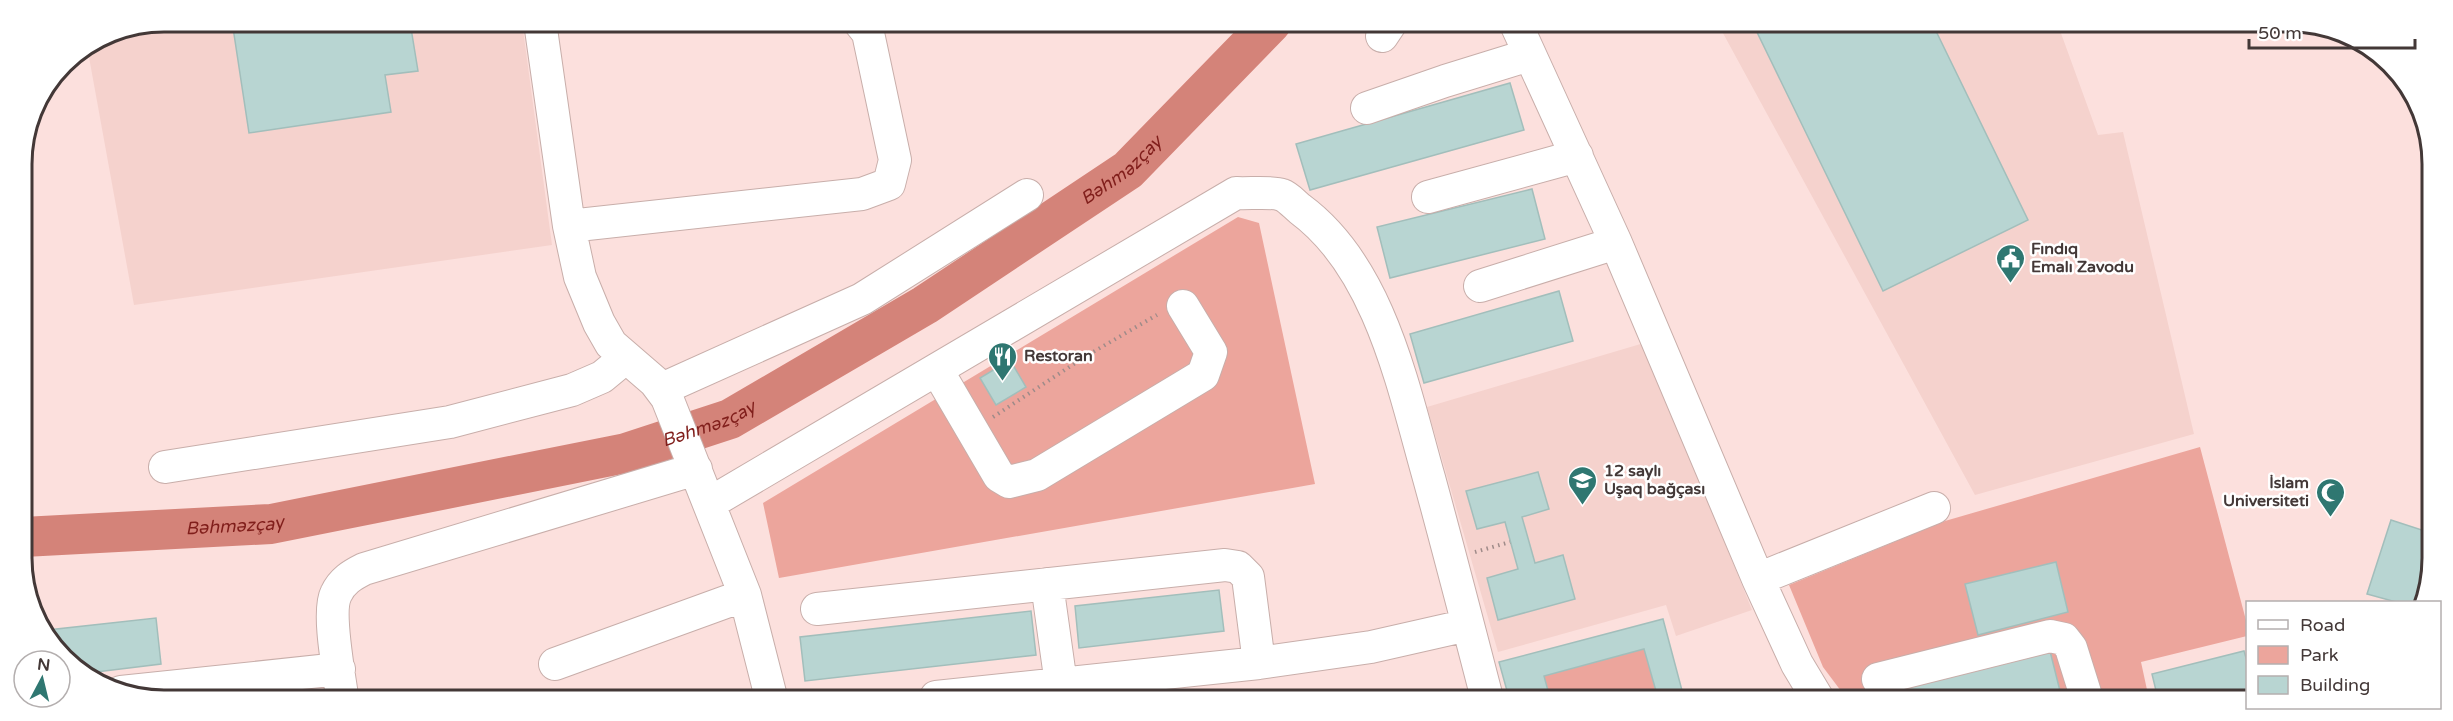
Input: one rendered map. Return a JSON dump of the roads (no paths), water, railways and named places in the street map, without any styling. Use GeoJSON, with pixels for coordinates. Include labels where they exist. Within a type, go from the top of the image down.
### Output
{"type":"FeatureCollection","features":[{"type":"Feature","properties":{"kind":"street"},"geometry":{"type":"LineString","coordinates":[[541,32],[569,226],[579,277],[611,344],[665,394],[745,595],[769,690]]}},
{"type":"Feature","properties":{"kind":"street"},"geometry":{"type":"LineString","coordinates":[[569,226],[862,194],[889,184],[895,160],[867,32]]}},
{"type":"Feature","properties":{"kind":"street"},"geometry":{"type":"LineString","coordinates":[[1519,32],[1616,243],[1758,579],[1797,664],[1812,689]]}},
{"type":"Feature","properties":{"kind":"street"},"geometry":{"type":"LineString","coordinates":[[1367,108],[1529,55]]}},
{"type":"Feature","properties":{"kind":"street"},"geometry":{"type":"LineString","coordinates":[[1428,197],[1577,156]]}},
{"type":"Feature","properties":{"kind":"street"},"geometry":{"type":"LineString","coordinates":[[710,503],[1236,193],[1282,195],[1315,220],[1331,236],[1363,286],[1381,323],[1397,367],[1485,689]]}},
{"type":"Feature","properties":{"kind":"street"},"geometry":{"type":"LineString","coordinates":[[665,394],[862,299],[1027,195]]}},
{"type":"Feature","properties":{"kind":"street"},"geometry":{"type":"LineString","coordinates":[[1480,286],[1616,243]]}},
{"type":"Feature","properties":{"kind":"street"},"geometry":{"type":"LineString","coordinates":[[937,370],[999,476],[1009,482],[1037,475],[1203,375],[1210,352],[1170,310]]}},
{"type":"Feature","properties":{"kind":"street"},"geometry":{"type":"LineString","coordinates":[[165,467],[450,422],[572,390],[602,377],[625,358]]}},
{"type":"Feature","properties":{"kind":"street"},"geometry":{"type":"LineString","coordinates":[[170,690],[340,682],[333,611],[336,594],[348,578],[364,569],[694,463]]}},
{"type":"Feature","properties":{"kind":"street"},"geometry":{"type":"LineString","coordinates":[[1758,579],[1934,507]]}},
{"type":"Feature","properties":{"kind":"street"},"geometry":{"type":"LineString","coordinates":[[817,609],[1225,565],[1238,567],[1248,578],[1259,663]]}},
{"type":"Feature","properties":{"kind":"street"},"geometry":{"type":"LineString","coordinates":[[1047,584],[1060,684]]}},
{"type":"Feature","properties":{"kind":"street"},"geometry":{"type":"LineString","coordinates":[[555,664],[745,595]]}},
{"type":"Feature","properties":{"kind":"street"},"geometry":{"type":"LineString","coordinates":[[1031,690],[1060,684],[1259,663],[1371,647],[1468,626]]}},
{"type":"Feature","properties":{"kind":"street"},"geometry":{"type":"LineString","coordinates":[[1878,679],[2050,636],[2064,639],[2071,648],[2084,689]]}},
{"type":"Feature","properties":{"kind":"waterway","name":"Bəhməzçay"},"geometry":{"type":"LineString","coordinates":[[32,537],[271,524],[626,453],[730,419],[925,305],[1128,170],[1262,32]]}},
{"type":"Feature","properties":{"kind":"place","name":"Fındıq Emalı Zavodu"},"geometry":{"type":"Point","coordinates":[2010,284]}},
{"type":"Feature","properties":{"kind":"place","name":"Restoran"},"geometry":{"type":"Point","coordinates":[1003,382]}},
{"type":"Feature","properties":{"kind":"place","name":"12 saylı Uşaq bağçası"},"geometry":{"type":"Point","coordinates":[1583,506]}},
{"type":"Feature","properties":{"kind":"place","name":"İslam Universiteti"},"geometry":{"type":"Point","coordinates":[2330,518]}}]}
